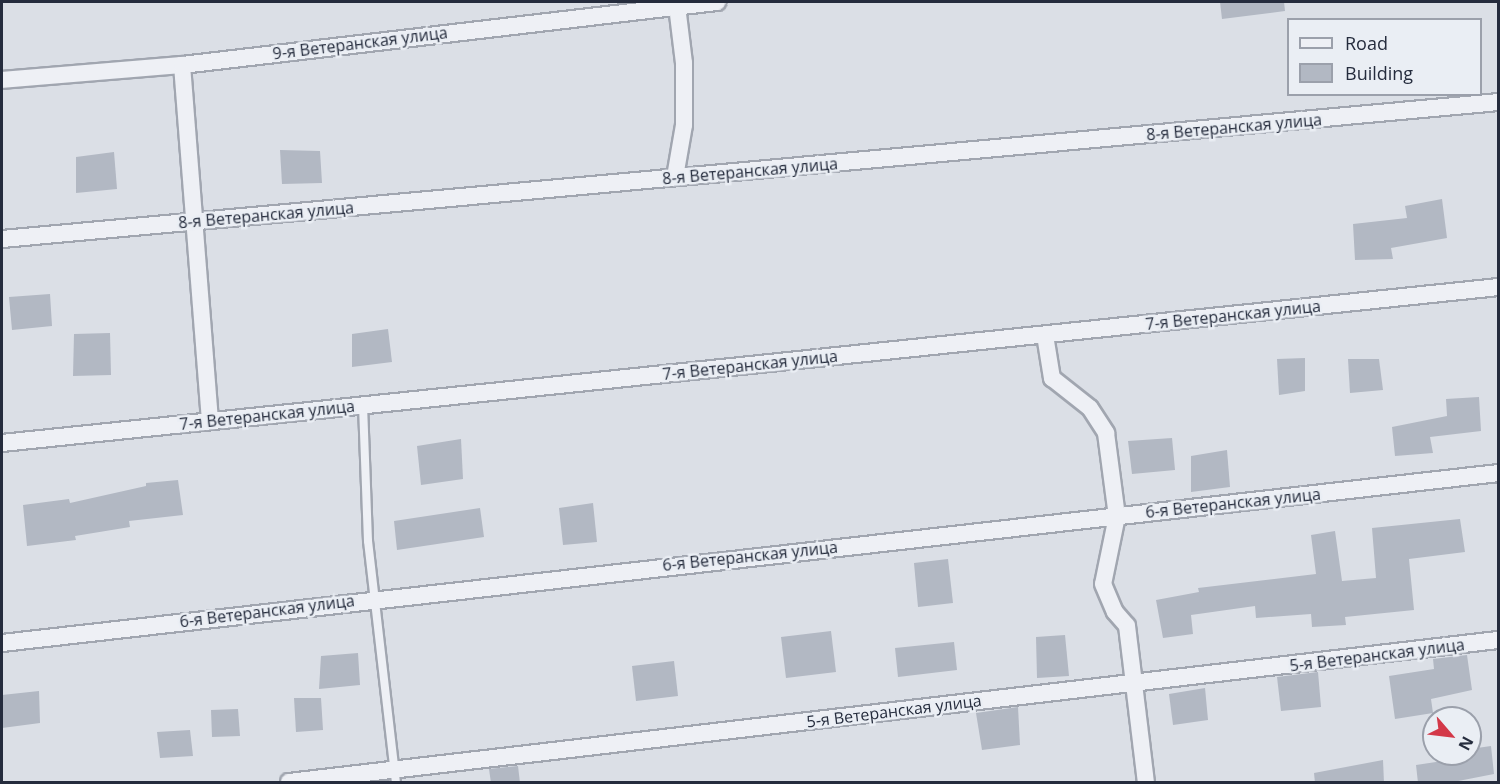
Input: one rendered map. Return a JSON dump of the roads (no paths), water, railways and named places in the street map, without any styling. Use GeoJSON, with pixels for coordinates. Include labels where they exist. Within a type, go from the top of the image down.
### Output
{"type":"FeatureCollection","features":[{"type":"Feature","properties":{"kind":"street","name":"9-я Ветеранская улица"},"geometry":{"type":"LineString","coordinates":[[2,80],[182,65],[717,2]]}},
{"type":"Feature","properties":{"kind":"street"},"geometry":{"type":"LineString","coordinates":[[675,177],[684,125],[684,63],[677,6]]}},
{"type":"Feature","properties":{"kind":"street"},"geometry":{"type":"LineString","coordinates":[[182,65],[210,421]]}},
{"type":"Feature","properties":{"kind":"street","name":"8-я Ветеранская улица"},"geometry":{"type":"LineString","coordinates":[[2,238],[1498,102]]}},
{"type":"Feature","properties":{"kind":"street","name":"7-я Ветеранская улица"},"geometry":{"type":"LineString","coordinates":[[2,443],[1498,287]]}},
{"type":"Feature","properties":{"kind":"street"},"geometry":{"type":"LineString","coordinates":[[1045,335],[1052,378],[1090,408],[1106,433],[1117,516],[1103,584],[1115,612],[1127,627],[1132,683],[1146,783]]}},
{"type":"Feature","properties":{"kind":"street","name":"6-я Ветеранская улица"},"geometry":{"type":"LineString","coordinates":[[2,644],[377,598],[1498,473]]}},
{"type":"Feature","properties":{"kind":"street","name":"5-я Ветеранская улица"},"geometry":{"type":"LineString","coordinates":[[289,783],[396,776],[1132,683],[1498,640]]}},
{"type":"Feature","properties":{"kind":"lane"},"geometry":{"type":"LineString","coordinates":[[363,405],[368,541],[377,598],[396,776]]}}]}
